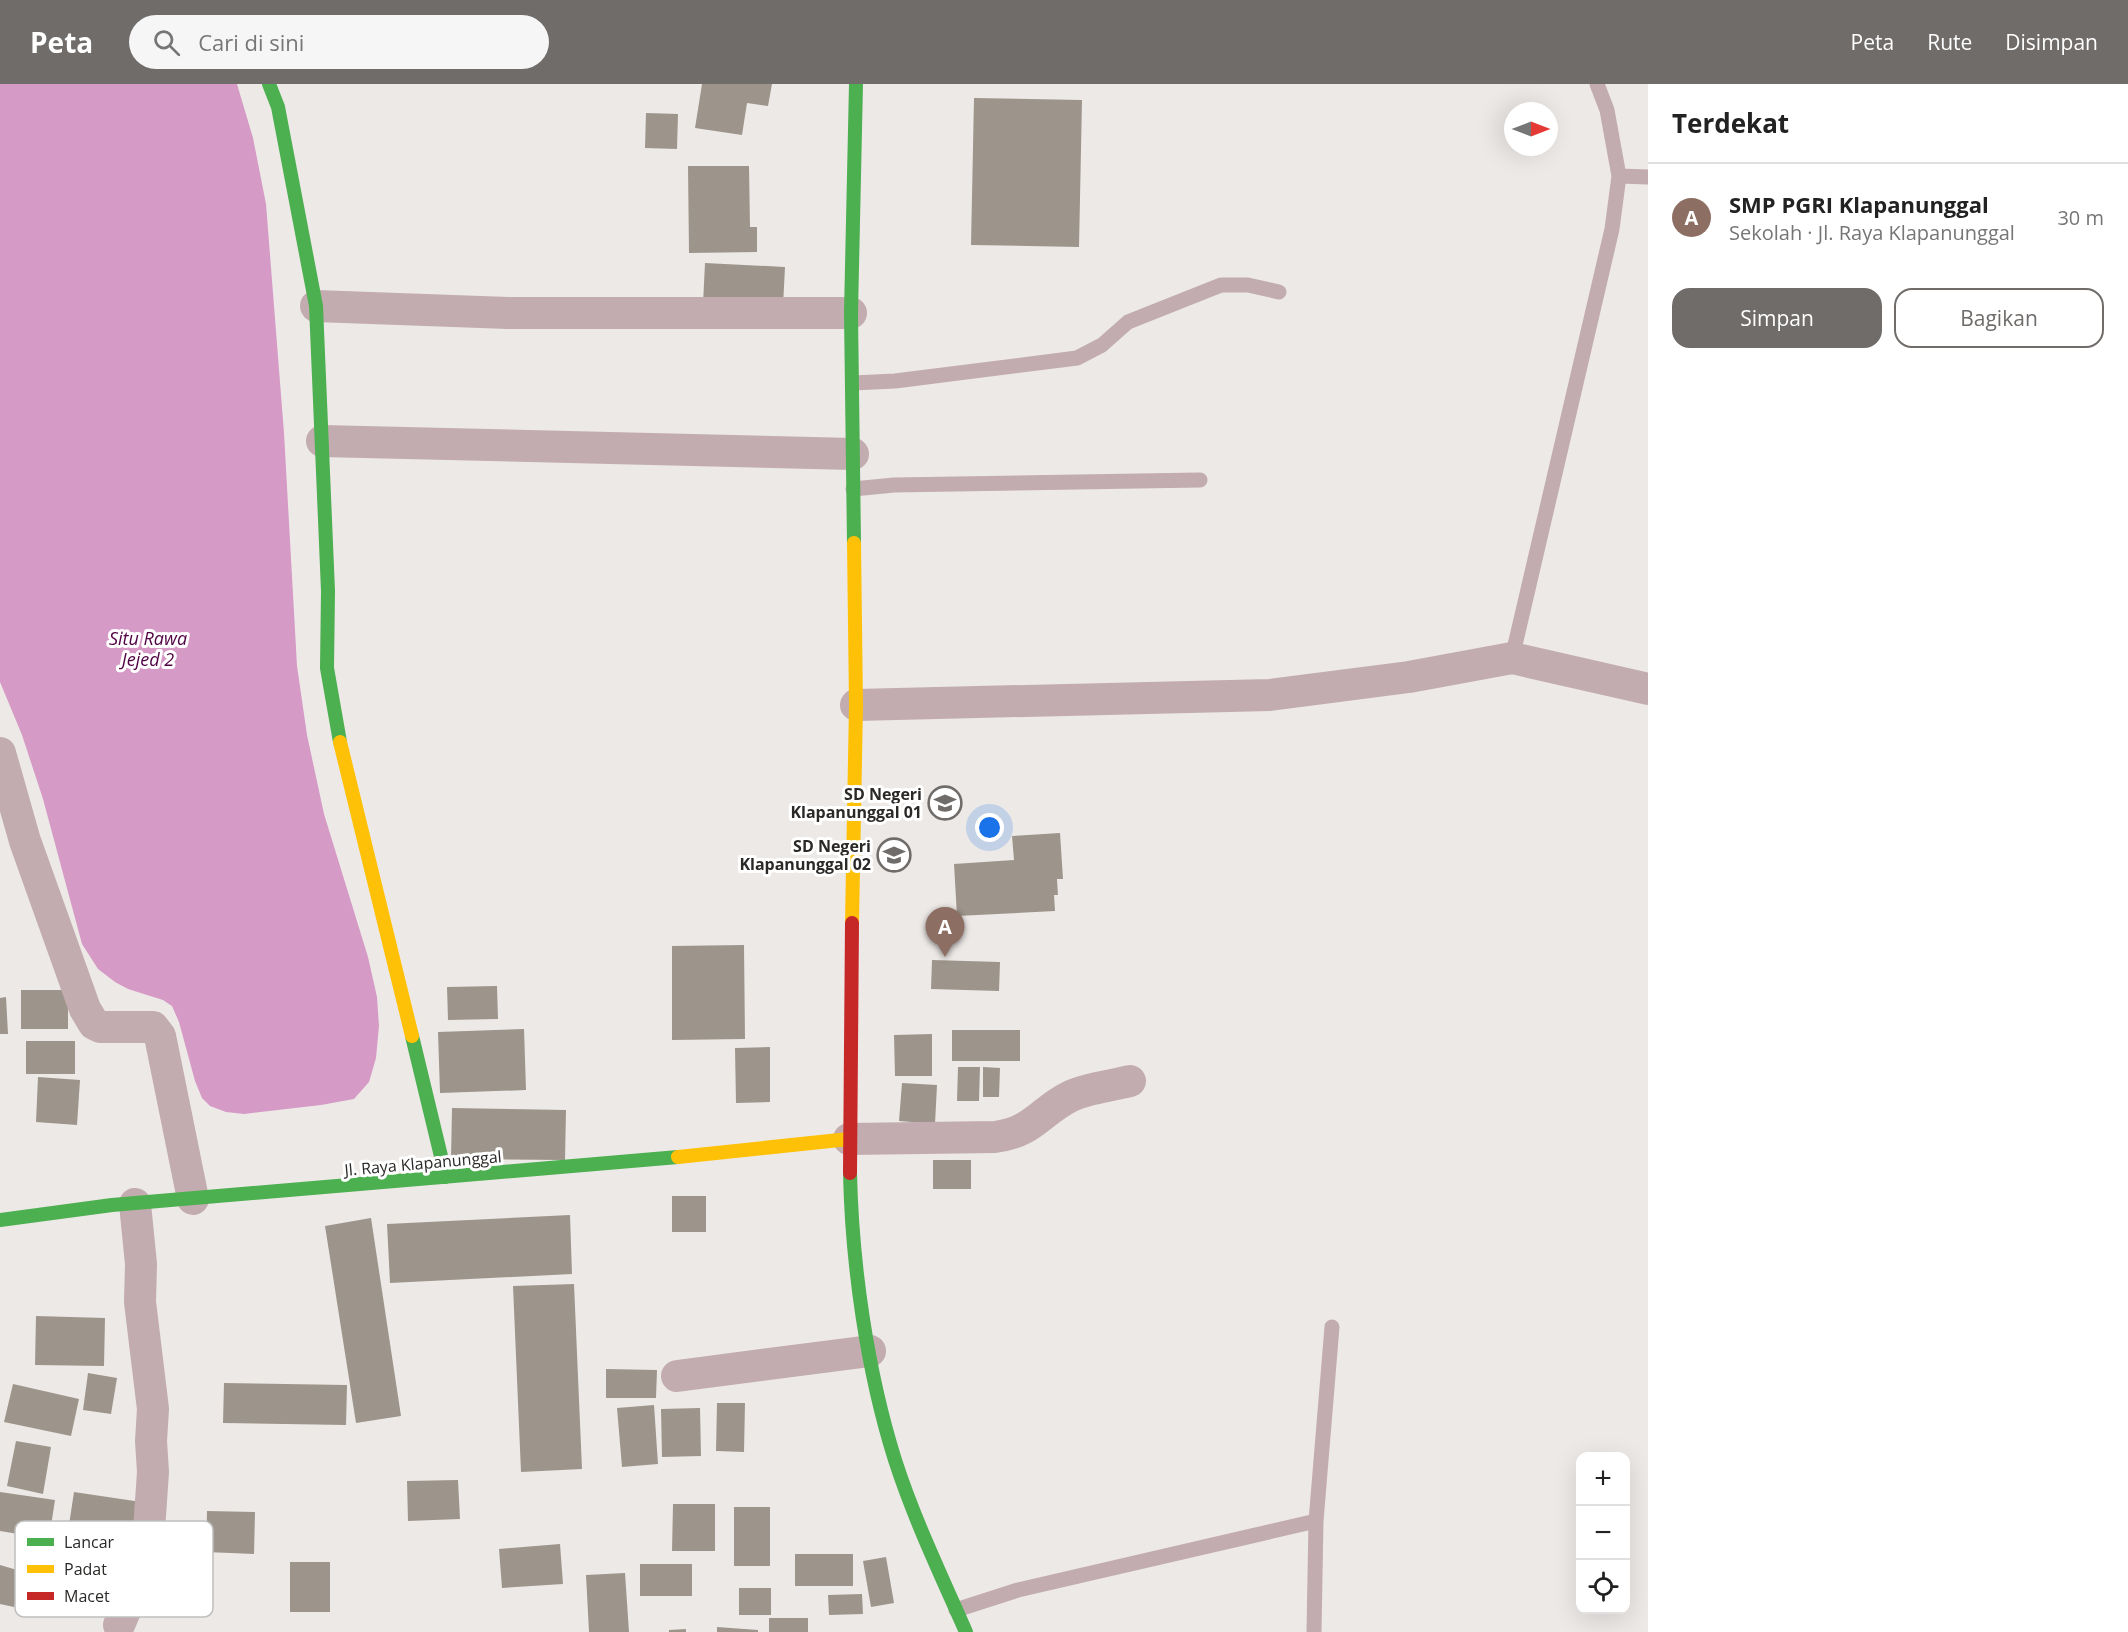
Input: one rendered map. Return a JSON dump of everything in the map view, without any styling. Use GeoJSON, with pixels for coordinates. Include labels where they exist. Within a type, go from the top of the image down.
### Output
{"type":"FeatureCollection","features":[{"type":"Feature","properties":{"kind":"street"},"geometry":{"type":"LineString","coordinates":[[269,84],[278,107],[316,306],[328,591],[327,668],[335,722],[446,1177]]}},
{"type":"Feature","properties":{"kind":"street"},"geometry":{"type":"LineString","coordinates":[[856,84],[851,314],[856,705],[849,1139],[851,1214],[860,1297],[879,1402],[895,1459],[915,1515],[966,1632]]}},
{"type":"Feature","properties":{"kind":"street"},"geometry":{"type":"LineString","coordinates":[[316,306],[508,314],[851,314]]}},
{"type":"Feature","properties":{"kind":"street"},"geometry":{"type":"LineString","coordinates":[[322,441],[853,454]]}},
{"type":"Feature","properties":{"kind":"street"},"geometry":{"type":"LineString","coordinates":[[856,705],[1138,700],[1270,695],[1409,677],[1512,657],[1648,689]]}},
{"type":"Feature","properties":{"kind":"street"},"geometry":{"type":"LineString","coordinates":[[0,753],[25,841],[85,1009],[94,1024],[100,1027],[153,1027],[160,1036],[193,1198]]}},
{"type":"Feature","properties":{"kind":"street"},"geometry":{"type":"LineString","coordinates":[[849,1139],[1012,1135],[1027,1128],[1072,1095],[1130,1081]]}},
{"type":"Feature","properties":{"kind":"street","name":"Jl. Raya Klapanunggal"},"geometry":{"type":"LineString","coordinates":[[0,1220],[112,1205],[620,1163],[849,1139]]}},
{"type":"Feature","properties":{"kind":"street"},"geometry":{"type":"LineString","coordinates":[[135,1204],[141,1264],[140,1302],[153,1409],[151,1441],[153,1472],[150,1521]]}},
{"type":"Feature","properties":{"kind":"street"},"geometry":{"type":"LineString","coordinates":[[677,1376],[870,1351]]}},
{"type":"Feature","properties":{"kind":"street"},"geometry":{"type":"LineString","coordinates":[[119,1625],[122,1617]]}},
{"type":"Feature","properties":{"kind":"lane"},"geometry":{"type":"LineString","coordinates":[[1512,657],[1612,229],[1619,176],[1607,110],[1597,84]]}},
{"type":"Feature","properties":{"kind":"lane"},"geometry":{"type":"LineString","coordinates":[[1619,176],[1648,177]]}},
{"type":"Feature","properties":{"kind":"lane"},"geometry":{"type":"LineString","coordinates":[[853,383],[895,381],[1077,358],[1102,345],[1128,322],[1221,285],[1248,285],[1279,291]]}},
{"type":"Feature","properties":{"kind":"lane"},"geometry":{"type":"LineString","coordinates":[[853,489],[894,485],[1200,480]]}},
{"type":"Feature","properties":{"kind":"lane"},"geometry":{"type":"LineString","coordinates":[[1314,1632],[1316,1521],[1332,1327]]}},
{"type":"Feature","properties":{"kind":"lane"},"geometry":{"type":"LineString","coordinates":[[956,1611],[1018,1590],[1316,1521]]}},
{"type":"Feature","properties":{"kind":"water","name":"Situ Rawa Jejed 2"},"geometry":{"type":"Polygon","coordinates":[[[0,84],[237,84],[253,138],[266,204],[284,433],[297,666],[307,735],[324,814],[368,957],[377,997],[379,1026],[376,1058],[369,1082],[354,1099],[244,1114],[226,1112],[210,1106],[202,1098],[195,1081],[179,1022],[172,1006],[163,1000],[128,989],[115,982],[98,969],[82,944],[43,799],[22,735],[0,682],[0,84]]]}},
{"type":"Feature","properties":{"kind":"building"},"geometry":{"type":"Polygon","coordinates":[[[702,84],[772,84],[768,106],[747,103],[742,135],[695,128],[702,84]]]}},
{"type":"Feature","properties":{"kind":"building"},"geometry":{"type":"Polygon","coordinates":[[[974,98],[1082,100],[1079,247],[971,245],[974,98]]]}},
{"type":"Feature","properties":{"kind":"building"},"geometry":{"type":"Polygon","coordinates":[[[646,113],[678,114],[677,149],[645,148],[646,113]]]}},
{"type":"Feature","properties":{"kind":"building"},"geometry":{"type":"Polygon","coordinates":[[[688,166],[749,166],[750,227],[757,227],[757,252],[689,253],[688,166]]]}},
{"type":"Feature","properties":{"kind":"building"},"geometry":{"type":"Polygon","coordinates":[[[705,263],[785,267],[783,306],[703,304],[705,263]]]}},
{"type":"Feature","properties":{"kind":"building"},"geometry":{"type":"Polygon","coordinates":[[[1060,833],[1063,879],[1057,879],[1058,895],[1054,895],[1055,911],[957,916],[954,864],[1014,860],[1012,836],[1060,833]]]}},
{"type":"Feature","properties":{"kind":"building"},"geometry":{"type":"Polygon","coordinates":[[[744,945],[745,1039],[672,1040],[672,946],[744,945]]]}},
{"type":"Feature","properties":{"kind":"building"},"geometry":{"type":"Polygon","coordinates":[[[932,960],[1000,962],[999,991],[931,989],[932,960]]]}},
{"type":"Feature","properties":{"kind":"building"},"geometry":{"type":"Polygon","coordinates":[[[497,986],[498,1019],[448,1020],[447,987],[497,986]]]}},
{"type":"Feature","properties":{"kind":"building"},"geometry":{"type":"Polygon","coordinates":[[[21,990],[68,990],[68,1029],[21,1029],[21,990]]]}},
{"type":"Feature","properties":{"kind":"building"},"geometry":{"type":"Polygon","coordinates":[[[6,997],[8,1034],[0,1034],[0,998],[6,997]]]}},
{"type":"Feature","properties":{"kind":"building"},"geometry":{"type":"Polygon","coordinates":[[[524,1029],[526,1090],[440,1093],[438,1032],[524,1029]]]}},
{"type":"Feature","properties":{"kind":"building"},"geometry":{"type":"Polygon","coordinates":[[[952,1030],[1020,1030],[1020,1061],[952,1061],[952,1030]]]}},
{"type":"Feature","properties":{"kind":"building"},"geometry":{"type":"Polygon","coordinates":[[[932,1034],[932,1076],[895,1076],[894,1035],[932,1034]]]}},
{"type":"Feature","properties":{"kind":"building"},"geometry":{"type":"Polygon","coordinates":[[[26,1041],[75,1041],[75,1074],[26,1074],[26,1041]]]}},
{"type":"Feature","properties":{"kind":"building"},"geometry":{"type":"Polygon","coordinates":[[[770,1047],[770,1102],[736,1103],[735,1048],[770,1047]]]}},
{"type":"Feature","properties":{"kind":"building"},"geometry":{"type":"Polygon","coordinates":[[[958,1067],[980,1067],[979,1101],[957,1101],[958,1067]]]}},
{"type":"Feature","properties":{"kind":"building"},"geometry":{"type":"Polygon","coordinates":[[[983,1067],[1000,1068],[999,1097],[983,1097],[983,1067]]]}},
{"type":"Feature","properties":{"kind":"building"},"geometry":{"type":"Polygon","coordinates":[[[38,1077],[80,1080],[77,1125],[36,1122],[38,1077]]]}},
{"type":"Feature","properties":{"kind":"building"},"geometry":{"type":"Polygon","coordinates":[[[902,1083],[937,1085],[935,1124],[899,1121],[902,1083]]]}},
{"type":"Feature","properties":{"kind":"building"},"geometry":{"type":"Polygon","coordinates":[[[452,1108],[566,1110],[565,1160],[451,1159],[452,1108]]]}},
{"type":"Feature","properties":{"kind":"building"},"geometry":{"type":"Polygon","coordinates":[[[933,1160],[971,1160],[971,1189],[933,1189],[933,1160]]]}},
{"type":"Feature","properties":{"kind":"building"},"geometry":{"type":"Polygon","coordinates":[[[672,1196],[706,1196],[706,1232],[672,1232],[672,1196]]]}},
{"type":"Feature","properties":{"kind":"building"},"geometry":{"type":"Polygon","coordinates":[[[570,1215],[572,1274],[390,1283],[387,1224],[570,1215]]]}},
{"type":"Feature","properties":{"kind":"building"},"geometry":{"type":"Polygon","coordinates":[[[371,1218],[401,1416],[356,1423],[325,1226],[371,1218]]]}},
{"type":"Feature","properties":{"kind":"building"},"geometry":{"type":"Polygon","coordinates":[[[574,1284],[582,1469],[521,1472],[513,1286],[574,1284]]]}},
{"type":"Feature","properties":{"kind":"building"},"geometry":{"type":"Polygon","coordinates":[[[36,1316],[105,1318],[104,1366],[35,1365],[36,1316]]]}},
{"type":"Feature","properties":{"kind":"building"},"geometry":{"type":"Polygon","coordinates":[[[606,1369],[657,1370],[656,1398],[606,1398],[606,1369]]]}},
{"type":"Feature","properties":{"kind":"building"},"geometry":{"type":"Polygon","coordinates":[[[88,1373],[117,1378],[111,1414],[83,1410],[88,1373]]]}},
{"type":"Feature","properties":{"kind":"building"},"geometry":{"type":"Polygon","coordinates":[[[224,1383],[347,1385],[346,1425],[223,1423],[224,1383]]]}},
{"type":"Feature","properties":{"kind":"building"},"geometry":{"type":"Polygon","coordinates":[[[13,1384],[79,1399],[71,1436],[4,1422],[13,1384]]]}},
{"type":"Feature","properties":{"kind":"building"},"geometry":{"type":"Polygon","coordinates":[[[717,1403],[745,1403],[744,1452],[716,1451],[717,1403]]]}},
{"type":"Feature","properties":{"kind":"building"},"geometry":{"type":"Polygon","coordinates":[[[654,1405],[658,1464],[622,1467],[617,1408],[654,1405]]]}},
{"type":"Feature","properties":{"kind":"building"},"geometry":{"type":"Polygon","coordinates":[[[700,1408],[701,1456],[662,1457],[661,1409],[700,1408]]]}},
{"type":"Feature","properties":{"kind":"building"},"geometry":{"type":"Polygon","coordinates":[[[16,1441],[51,1447],[43,1494],[7,1486],[16,1441]]]}},
{"type":"Feature","properties":{"kind":"building"},"geometry":{"type":"Polygon","coordinates":[[[458,1480],[460,1519],[408,1521],[407,1481],[458,1480]]]}},
{"type":"Feature","properties":{"kind":"building"},"geometry":{"type":"Polygon","coordinates":[[[0,1492],[55,1500],[52,1521],[15,1521],[15,1533],[0,1531],[0,1492]]]}},
{"type":"Feature","properties":{"kind":"building"},"geometry":{"type":"Polygon","coordinates":[[[74,1492],[148,1503],[145,1521],[70,1521],[74,1492]]]}},
{"type":"Feature","properties":{"kind":"building"},"geometry":{"type":"Polygon","coordinates":[[[673,1504],[715,1504],[715,1551],[672,1551],[673,1504]]]}},
{"type":"Feature","properties":{"kind":"building"},"geometry":{"type":"Polygon","coordinates":[[[734,1507],[770,1507],[770,1566],[734,1566],[734,1507]]]}},
{"type":"Feature","properties":{"kind":"building"},"geometry":{"type":"Polygon","coordinates":[[[207,1511],[255,1512],[254,1554],[213,1552],[213,1521],[207,1521],[207,1511]]]}},
{"type":"Feature","properties":{"kind":"building"},"geometry":{"type":"Polygon","coordinates":[[[560,1544],[563,1584],[502,1588],[499,1549],[560,1544]]]}},
{"type":"Feature","properties":{"kind":"building"},"geometry":{"type":"Polygon","coordinates":[[[795,1554],[853,1554],[853,1586],[795,1586],[795,1554]]]}},
{"type":"Feature","properties":{"kind":"building"},"geometry":{"type":"Polygon","coordinates":[[[886,1557],[894,1603],[871,1607],[863,1561],[886,1557]]]}},
{"type":"Feature","properties":{"kind":"building"},"geometry":{"type":"Polygon","coordinates":[[[290,1562],[330,1562],[330,1612],[290,1612],[290,1562]]]}},
{"type":"Feature","properties":{"kind":"building"},"geometry":{"type":"Polygon","coordinates":[[[640,1564],[692,1564],[692,1596],[640,1596],[640,1564]]]}},
{"type":"Feature","properties":{"kind":"building"},"geometry":{"type":"Polygon","coordinates":[[[0,1565],[15,1569],[15,1604],[14,1607],[0,1604],[0,1565]]]}},
{"type":"Feature","properties":{"kind":"building"},"geometry":{"type":"Polygon","coordinates":[[[625,1573],[629,1632],[589,1632],[586,1575],[625,1573]]]}},
{"type":"Feature","properties":{"kind":"building"},"geometry":{"type":"Polygon","coordinates":[[[739,1588],[771,1588],[771,1615],[739,1615],[739,1588]]]}},
{"type":"Feature","properties":{"kind":"building"},"geometry":{"type":"Polygon","coordinates":[[[862,1594],[863,1614],[829,1615],[828,1595],[862,1594]]]}},
{"type":"Feature","properties":{"kind":"building"},"geometry":{"type":"Polygon","coordinates":[[[769,1618],[808,1618],[808,1632],[769,1632],[769,1618]]]}},
{"type":"Feature","properties":{"kind":"building"},"geometry":{"type":"Polygon","coordinates":[[[717,1627],[758,1630],[758,1632],[717,1632],[717,1627]]]}},
{"type":"Feature","properties":{"kind":"building"},"geometry":{"type":"Polygon","coordinates":[[[686,1629],[686,1632],[669,1632],[669,1630],[686,1629]]]}},
{"type":"Feature","properties":{"kind":"traffic: fast"},"geometry":{"type":"LineString","coordinates":[[269,84],[278,107],[316,306],[328,591],[327,668],[340,742]]}},
{"type":"Feature","properties":{"kind":"traffic: fast"},"geometry":{"type":"LineString","coordinates":[[854,543],[851,313],[856,84]]}},
{"type":"Feature","properties":{"kind":"traffic: fast"},"geometry":{"type":"LineString","coordinates":[[412,1036],[446,1177]]}},
{"type":"Feature","properties":{"kind":"traffic: fast"},"geometry":{"type":"LineString","coordinates":[[0,1220],[112,1205],[678,1157]]}},
{"type":"Feature","properties":{"kind":"traffic: fast"},"geometry":{"type":"LineString","coordinates":[[850,1173],[858,1281],[876,1391],[895,1460],[911,1504],[966,1632]]}},
{"type":"Feature","properties":{"kind":"traffic: slow"},"geometry":{"type":"LineString","coordinates":[[852,923],[856,705],[854,543]]}},
{"type":"Feature","properties":{"kind":"traffic: slow"},"geometry":{"type":"LineString","coordinates":[[340,742],[412,1036]]}},
{"type":"Feature","properties":{"kind":"traffic: slow"},"geometry":{"type":"LineString","coordinates":[[678,1157],[849,1139]]}},
{"type":"Feature","properties":{"kind":"traffic: jam"},"geometry":{"type":"LineString","coordinates":[[850,1173],[852,923]]}},
{"type":"Feature","properties":{"kind":"place","name":"SD Negeri Klapanunggal 01"},"geometry":{"type":"Point","coordinates":[945,803]}},
{"type":"Feature","properties":{"kind":"place","name":"SD Negeri Klapanunggal 02"},"geometry":{"type":"Point","coordinates":[894,855]}},
{"type":"Feature","properties":{"kind":"place","name":"SMP PGRI Klapanunggal"},"geometry":{"type":"Point","coordinates":[945,957]}}]}
